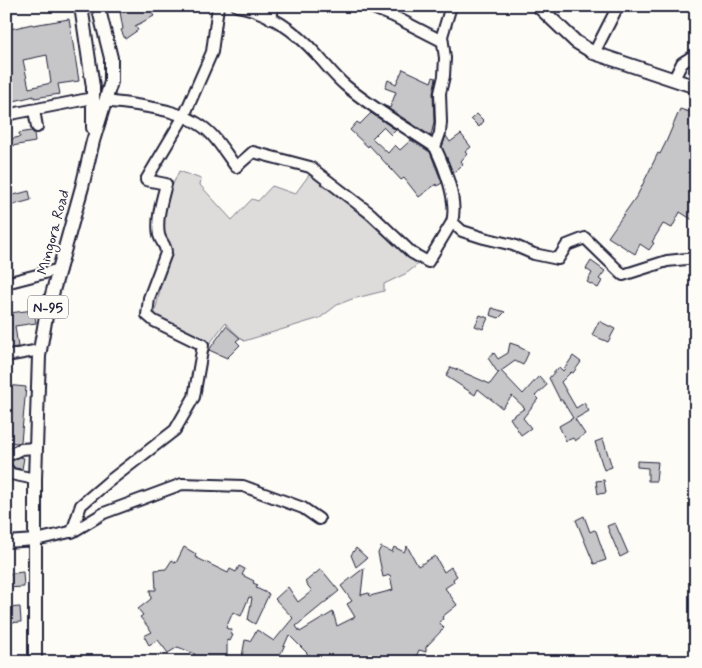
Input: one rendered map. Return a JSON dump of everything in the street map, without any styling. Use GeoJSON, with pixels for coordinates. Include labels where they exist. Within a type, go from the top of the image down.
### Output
{"type":"FeatureCollection","features":[{"type":"Feature","properties":{"kind":"main road","name":"N-95"},"geometry":{"type":"LineString","coordinates":[[81,6],[93,87],[99,100]]}},
{"type":"Feature","properties":{"kind":"main road"},"geometry":{"type":"LineString","coordinates":[[98,6],[111,58],[111,82],[99,100]]}},
{"type":"Feature","properties":{"kind":"main road"},"geometry":{"type":"LineString","coordinates":[[538,6],[576,42],[594,52],[696,86]]}},
{"type":"Feature","properties":{"kind":"main road","name":"Mingora Road"},"geometry":{"type":"LineString","coordinates":[[35,662],[35,448],[40,350],[46,316],[93,141],[99,100]]}},
{"type":"Feature","properties":{"kind":"street"},"geometry":{"type":"LineString","coordinates":[[72,532],[81,506],[108,482],[175,430],[194,398],[202,345],[154,321],[147,315],[149,298],[166,253],[166,245],[160,238],[158,230],[161,203],[166,184],[146,180],[184,116],[212,52],[218,6]]}},
{"type":"Feature","properties":{"kind":"street"},"geometry":{"type":"LineString","coordinates":[[6,115],[99,100],[137,105],[184,116],[211,134],[236,166],[253,152],[310,167],[371,214],[412,253],[428,262],[452,222],[454,215],[449,180],[435,147],[346,86],[331,73],[316,54],[280,22],[237,6]]}},
{"type":"Feature","properties":{"kind":"street"},"geometry":{"type":"LineString","coordinates":[[271,19],[273,6]]}},
{"type":"Feature","properties":{"kind":"street"},"geometry":{"type":"LineString","coordinates":[[368,6],[393,16],[442,41]]}},
{"type":"Feature","properties":{"kind":"street"},"geometry":{"type":"LineString","coordinates":[[435,147],[440,133],[440,93],[444,76],[445,58],[442,36],[451,6]]}},
{"type":"Feature","properties":{"kind":"street"},"geometry":{"type":"LineString","coordinates":[[594,52],[618,6]]}},
{"type":"Feature","properties":{"kind":"street"},"geometry":{"type":"LineString","coordinates":[[674,79],[682,63],[696,54]]}},
{"type":"Feature","properties":{"kind":"street"},"geometry":{"type":"LineString","coordinates":[[34,110],[37,127]]}},
{"type":"Feature","properties":{"kind":"street"},"geometry":{"type":"LineString","coordinates":[[452,222],[462,231],[513,245],[534,254],[558,259],[567,246],[586,238],[623,275],[667,262],[696,258]]}},
{"type":"Feature","properties":{"kind":"street"},"geometry":{"type":"LineString","coordinates":[[6,283],[60,269]]}},
{"type":"Feature","properties":{"kind":"street"},"geometry":{"type":"LineString","coordinates":[[6,356],[40,350]]}},
{"type":"Feature","properties":{"kind":"street"},"geometry":{"type":"LineString","coordinates":[[7,456],[21,448],[35,448]]}},
{"type":"Feature","properties":{"kind":"street"},"geometry":{"type":"LineString","coordinates":[[6,468],[11,474],[35,479]]}},
{"type":"Feature","properties":{"kind":"street"},"geometry":{"type":"LineString","coordinates":[[6,542],[36,540],[72,532],[104,513],[182,484],[243,486],[303,508],[318,519]]}},
{"type":"Feature","properties":{"kind":"shaded area"},"geometry":{"type":"Polygon","coordinates":[[[179,171],[201,179],[200,185],[232,220],[252,199],[258,201],[272,186],[295,194],[309,175],[327,184],[387,238],[421,262],[407,273],[384,284],[384,291],[337,305],[320,318],[244,341],[225,323],[208,346],[154,316],[170,247],[164,235],[165,202],[179,171]]]}},
{"type":"Feature","properties":{"kind":"building"},"geometry":{"type":"Polygon","coordinates":[[[140,6],[164,6],[152,13],[154,16],[135,26],[138,30],[125,39],[121,30],[123,29],[120,12],[140,6]]]}},
{"type":"Feature","properties":{"kind":"building"},"geometry":{"type":"Polygon","coordinates":[[[69,19],[79,81],[58,84],[60,94],[34,98],[34,96],[6,103],[6,88],[10,87],[6,70],[6,30],[69,19]],[[47,55],[23,60],[29,88],[51,83],[47,55]]]}},
{"type":"Feature","properties":{"kind":"building"},"geometry":{"type":"Polygon","coordinates":[[[403,69],[431,82],[433,77],[436,78],[433,93],[434,122],[431,136],[383,105],[390,108],[396,92],[385,88],[388,80],[396,84],[403,69]]]}},
{"type":"Feature","properties":{"kind":"building"},"geometry":{"type":"Polygon","coordinates":[[[680,109],[696,114],[696,222],[680,212],[672,228],[663,224],[649,250],[640,244],[635,254],[608,237],[638,194],[658,153],[660,154],[666,142],[680,109]]]}},
{"type":"Feature","properties":{"kind":"building"},"geometry":{"type":"Polygon","coordinates":[[[371,113],[396,130],[391,135],[383,127],[372,138],[374,140],[388,153],[395,145],[400,150],[411,140],[430,152],[442,183],[437,186],[436,184],[419,197],[404,178],[401,180],[369,145],[368,147],[350,130],[357,122],[360,124],[371,113]]]}},
{"type":"Feature","properties":{"kind":"building"},"geometry":{"type":"Polygon","coordinates":[[[477,114],[484,121],[479,127],[471,119],[477,114]]]}},
{"type":"Feature","properties":{"kind":"building"},"geometry":{"type":"Polygon","coordinates":[[[31,131],[34,133],[35,142],[6,147],[6,140],[20,137],[19,133],[31,131]]]}},
{"type":"Feature","properties":{"kind":"building"},"geometry":{"type":"Polygon","coordinates":[[[461,134],[471,147],[465,152],[467,154],[461,161],[463,164],[453,174],[442,147],[446,136],[450,142],[461,134]]]}},
{"type":"Feature","properties":{"kind":"building"},"geometry":{"type":"Polygon","coordinates":[[[29,191],[31,200],[6,207],[6,197],[29,191]]]}},
{"type":"Feature","properties":{"kind":"building"},"geometry":{"type":"Polygon","coordinates":[[[591,261],[605,271],[599,279],[602,281],[598,288],[587,282],[592,273],[586,269],[591,261]]]}},
{"type":"Feature","properties":{"kind":"building"},"geometry":{"type":"Polygon","coordinates":[[[492,308],[505,312],[499,318],[490,315],[492,308]]]}},
{"type":"Feature","properties":{"kind":"building"},"geometry":{"type":"Polygon","coordinates":[[[34,310],[36,323],[15,326],[18,347],[9,348],[9,345],[6,346],[6,326],[11,325],[9,313],[34,310]]]}},
{"type":"Feature","properties":{"kind":"building"},"geometry":{"type":"Polygon","coordinates":[[[480,315],[488,318],[483,329],[475,326],[480,315]]]}},
{"type":"Feature","properties":{"kind":"building"},"geometry":{"type":"Polygon","coordinates":[[[599,321],[615,329],[608,342],[592,335],[599,321]]]}},
{"type":"Feature","properties":{"kind":"building"},"geometry":{"type":"Polygon","coordinates":[[[226,326],[240,338],[236,341],[240,345],[227,358],[209,350],[226,326]]]}},
{"type":"Feature","properties":{"kind":"building"},"geometry":{"type":"Polygon","coordinates":[[[510,343],[529,352],[523,365],[515,361],[501,371],[523,394],[539,376],[547,385],[535,396],[538,399],[523,418],[531,428],[521,435],[510,418],[525,408],[512,396],[502,408],[478,389],[475,395],[446,376],[451,367],[490,384],[499,372],[488,358],[494,353],[498,359],[508,353],[510,343]]]}},
{"type":"Feature","properties":{"kind":"building"},"geometry":{"type":"Polygon","coordinates":[[[573,356],[581,362],[573,373],[571,372],[561,382],[576,408],[584,403],[589,411],[575,419],[585,434],[575,441],[573,438],[566,441],[559,426],[573,418],[562,400],[560,400],[549,378],[559,367],[563,371],[573,356]]]}},
{"type":"Feature","properties":{"kind":"building"},"geometry":{"type":"Polygon","coordinates":[[[6,385],[26,387],[21,442],[17,443],[6,442],[6,417],[9,404],[6,404],[6,385]]]}},
{"type":"Feature","properties":{"kind":"building"},"geometry":{"type":"Polygon","coordinates":[[[603,439],[612,467],[604,470],[595,442],[603,439]]]}},
{"type":"Feature","properties":{"kind":"building"},"geometry":{"type":"Polygon","coordinates":[[[20,457],[24,458],[22,469],[15,468],[10,462],[20,457]]]}},
{"type":"Feature","properties":{"kind":"building"},"geometry":{"type":"Polygon","coordinates":[[[637,461],[658,462],[656,481],[648,481],[648,468],[637,467],[637,461]]]}},
{"type":"Feature","properties":{"kind":"building"},"geometry":{"type":"Polygon","coordinates":[[[604,480],[606,493],[598,494],[596,481],[604,480]]]}},
{"type":"Feature","properties":{"kind":"building"},"geometry":{"type":"Polygon","coordinates":[[[584,516],[590,532],[596,531],[606,560],[594,564],[576,520],[584,516]]]}},
{"type":"Feature","properties":{"kind":"building"},"geometry":{"type":"Polygon","coordinates":[[[615,523],[628,553],[620,557],[607,526],[615,523]]]}},
{"type":"Feature","properties":{"kind":"building"},"geometry":{"type":"Polygon","coordinates":[[[407,546],[418,566],[435,556],[444,572],[451,567],[457,576],[453,579],[454,582],[445,588],[457,605],[442,617],[443,619],[439,622],[444,628],[426,647],[426,652],[419,650],[414,662],[346,662],[343,658],[337,662],[310,662],[307,653],[289,635],[277,662],[241,662],[245,640],[250,641],[257,630],[274,641],[293,618],[275,599],[288,587],[298,602],[312,591],[305,582],[321,569],[339,591],[296,626],[300,632],[333,612],[337,626],[355,617],[347,604],[352,601],[341,586],[364,568],[361,595],[369,593],[370,596],[393,590],[390,575],[383,577],[378,553],[381,547],[392,552],[394,547],[404,552],[407,546]]]}},
{"type":"Feature","properties":{"kind":"building"},"geometry":{"type":"Polygon","coordinates":[[[184,547],[196,554],[195,557],[228,573],[230,569],[236,572],[239,566],[245,569],[242,575],[254,581],[253,583],[258,585],[256,588],[269,594],[255,624],[248,620],[252,598],[249,597],[241,616],[233,612],[226,628],[232,630],[231,634],[233,635],[230,641],[227,640],[227,657],[207,657],[205,662],[192,662],[195,654],[178,647],[168,653],[158,640],[149,645],[144,636],[152,632],[140,617],[143,615],[138,609],[151,599],[150,590],[156,590],[155,570],[166,569],[172,560],[176,563],[184,547]]]}},
{"type":"Feature","properties":{"kind":"building"},"geometry":{"type":"Polygon","coordinates":[[[356,548],[367,558],[356,567],[351,555],[356,548]]]}},
{"type":"Feature","properties":{"kind":"building"},"geometry":{"type":"Polygon","coordinates":[[[23,572],[24,587],[6,588],[6,574],[23,572]]]}},
{"type":"Feature","properties":{"kind":"building"},"geometry":{"type":"Polygon","coordinates":[[[20,607],[21,622],[6,623],[6,608],[20,607]]]}}]}
